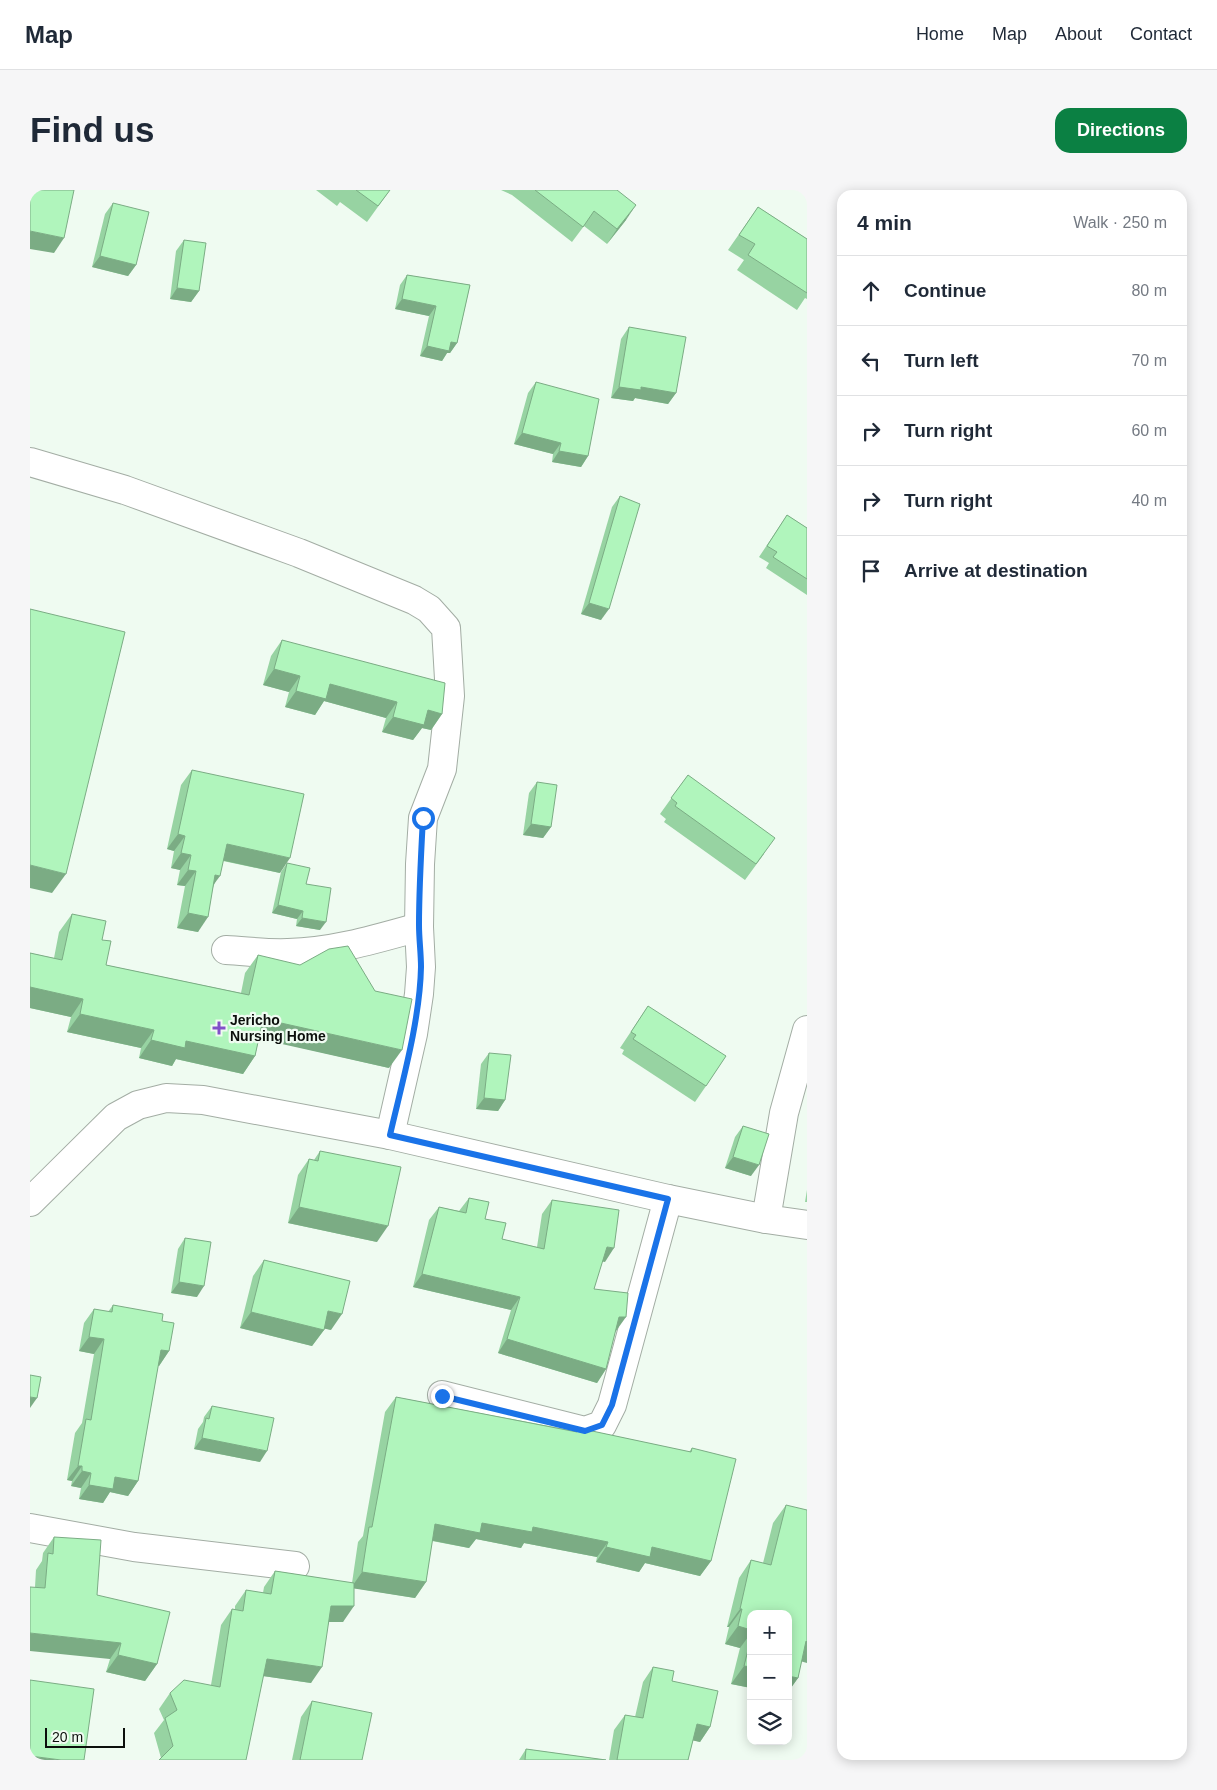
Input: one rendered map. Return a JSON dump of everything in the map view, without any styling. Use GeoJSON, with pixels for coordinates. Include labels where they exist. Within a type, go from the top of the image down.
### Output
{"type":"FeatureCollection","features":[{"type":"Feature","properties":{"kind":"street"},"geometry":{"type":"LineString","coordinates":[[30,462],[125,490],[299,553],[414,600],[429,609],[446,628],[450,696],[442,768],[423,818],[419,927],[421,967],[417,1004],[413,1034],[390,1135]]}},
{"type":"Feature","properties":{"kind":"street"},"geometry":{"type":"LineString","coordinates":[[226,950],[288,953],[328,949],[368,942],[419,927]]}},
{"type":"Feature","properties":{"kind":"street"},"geometry":{"type":"LineString","coordinates":[[766,1219],[784,1113],[807,1030]]}},
{"type":"Feature","properties":{"kind":"street"},"geometry":{"type":"LineString","coordinates":[[30,1202],[116,1117],[138,1105],[166,1098],[203,1100],[390,1135],[668,1199],[766,1219],[807,1225]]}},
{"type":"Feature","properties":{"kind":"street"},"geometry":{"type":"LineString","coordinates":[[442,1396],[585,1431],[602,1425],[612,1405],[668,1199]]}},
{"type":"Feature","properties":{"kind":"street"},"geometry":{"type":"LineString","coordinates":[[30,1528],[134,1547],[295,1566]]}},
{"type":"Feature","properties":{"kind":"building"},"geometry":{"type":"Polygon","coordinates":[[[30,190],[74,190],[64,238],[30,231],[30,190]]]}},
{"type":"Feature","properties":{"kind":"building"},"geometry":{"type":"Polygon","coordinates":[[[356,190],[390,190],[378,206],[356,190]]]}},
{"type":"Feature","properties":{"kind":"building"},"geometry":{"type":"Polygon","coordinates":[[[535,190],[617,190],[636,205],[617,229],[594,211],[583,227],[535,190]]]}},
{"type":"Feature","properties":{"kind":"building"},"geometry":{"type":"Polygon","coordinates":[[[113,203],[149,212],[136,265],[100,256],[113,203]]]}},
{"type":"Feature","properties":{"kind":"building"},"geometry":{"type":"Polygon","coordinates":[[[758,207],[807,239],[807,293],[748,255],[755,244],[739,235],[758,207]]]}},
{"type":"Feature","properties":{"kind":"building"},"geometry":{"type":"Polygon","coordinates":[[[184,240],[206,243],[199,291],[177,288],[184,240]]]}},
{"type":"Feature","properties":{"kind":"building"},"geometry":{"type":"Polygon","coordinates":[[[407,275],[470,285],[457,343],[451,342],[449,351],[427,346],[436,306],[402,299],[407,275]]]}},
{"type":"Feature","properties":{"kind":"building"},"geometry":{"type":"Polygon","coordinates":[[[629,327],[686,337],[676,393],[641,387],[641,390],[619,387],[629,327]]]}},
{"type":"Feature","properties":{"kind":"building"},"geometry":{"type":"Polygon","coordinates":[[[536,382],[599,399],[588,456],[559,451],[561,443],[522,433],[536,382]]]}},
{"type":"Feature","properties":{"kind":"building"},"geometry":{"type":"Polygon","coordinates":[[[620,496],[640,504],[609,609],[589,603],[620,496]]]}},
{"type":"Feature","properties":{"kind":"building"},"geometry":{"type":"Polygon","coordinates":[[[787,515],[807,528],[807,579],[773,557],[777,552],[767,546],[787,515]]]}},
{"type":"Feature","properties":{"kind":"building"},"geometry":{"type":"Polygon","coordinates":[[[30,609],[125,632],[66,874],[30,865],[30,609]]]}},
{"type":"Feature","properties":{"kind":"building"},"geometry":{"type":"Polygon","coordinates":[[[282,640],[445,683],[442,714],[428,710],[424,725],[393,717],[397,702],[330,684],[326,699],[296,691],[300,676],[274,669],[282,640]]]}},
{"type":"Feature","properties":{"kind":"building"},"geometry":{"type":"Polygon","coordinates":[[[192,770],[304,794],[290,858],[227,844],[220,876],[215,875],[208,917],[188,913],[196,871],[188,870],[191,855],[181,853],[185,836],[178,834],[192,770]]]}},
{"type":"Feature","properties":{"kind":"building"},"geometry":{"type":"Polygon","coordinates":[[[688,775],[775,838],[756,864],[675,806],[677,803],[671,798],[688,775]]]}},
{"type":"Feature","properties":{"kind":"building"},"geometry":{"type":"Polygon","coordinates":[[[537,782],[557,785],[551,827],[531,824],[537,782]]]}},
{"type":"Feature","properties":{"kind":"building"},"geometry":{"type":"Polygon","coordinates":[[[287,863],[310,868],[306,884],[331,888],[326,922],[302,918],[303,911],[278,905],[287,863]]]}},
{"type":"Feature","properties":{"kind":"building"},"geometry":{"type":"Polygon","coordinates":[[[72,914],[106,921],[102,940],[111,941],[106,965],[249,995],[258,955],[300,965],[329,949],[348,946],[375,991],[412,999],[402,1050],[263,1019],[255,1056],[186,1041],[185,1048],[151,1040],[154,1030],[80,1014],[83,999],[30,987],[30,953],[62,960],[72,914]]]}},
{"type":"Feature","properties":{"kind":"building"},"geometry":{"type":"Polygon","coordinates":[[[648,1006],[726,1056],[706,1086],[633,1039],[636,1035],[631,1032],[648,1006]]]}},
{"type":"Feature","properties":{"kind":"building"},"geometry":{"type":"Polygon","coordinates":[[[489,1053],[511,1055],[505,1100],[484,1098],[489,1053]]]}},
{"type":"Feature","properties":{"kind":"building"},"geometry":{"type":"Polygon","coordinates":[[[743,1126],[769,1134],[759,1165],[733,1157],[743,1126]]]}},
{"type":"Feature","properties":{"kind":"building"},"geometry":{"type":"Polygon","coordinates":[[[320,1151],[401,1167],[388,1226],[299,1207],[309,1159],[318,1161],[320,1151]]]}},
{"type":"Feature","properties":{"kind":"building"},"geometry":{"type":"Polygon","coordinates":[[[469,1198],[489,1202],[485,1219],[506,1223],[502,1239],[544,1249],[552,1200],[619,1210],[614,1248],[607,1247],[594,1289],[628,1293],[626,1317],[619,1317],[606,1369],[507,1339],[520,1297],[422,1274],[439,1207],[466,1213],[469,1198]]]}},
{"type":"Feature","properties":{"kind":"building"},"geometry":{"type":"Polygon","coordinates":[[[185,1238],[211,1242],[204,1286],[179,1282],[185,1238]]]}},
{"type":"Feature","properties":{"kind":"building"},"geometry":{"type":"Polygon","coordinates":[[[264,1260],[350,1281],[342,1314],[328,1311],[324,1330],[251,1312],[264,1260]]]}},
{"type":"Feature","properties":{"kind":"building"},"geometry":{"type":"Polygon","coordinates":[[[113,1305],[163,1314],[162,1321],[174,1323],[169,1351],[161,1350],[138,1481],[115,1477],[113,1489],[89,1485],[91,1473],[82,1471],[82,1466],[78,1466],[86,1419],[91,1420],[104,1339],[89,1337],[94,1309],[112,1312],[113,1305]]]}},
{"type":"Feature","properties":{"kind":"building"},"geometry":{"type":"Polygon","coordinates":[[[30,1375],[41,1377],[37,1398],[30,1397],[30,1375]]]}},
{"type":"Feature","properties":{"kind":"building"},"geometry":{"type":"Polygon","coordinates":[[[396,1397],[577,1432],[578,1428],[691,1452],[692,1448],[736,1459],[711,1561],[652,1547],[650,1557],[606,1547],[608,1542],[533,1527],[532,1532],[482,1523],[480,1533],[435,1524],[426,1582],[362,1572],[369,1527],[372,1527],[396,1397]]]}},
{"type":"Feature","properties":{"kind":"building"},"geometry":{"type":"Polygon","coordinates":[[[212,1406],[274,1418],[267,1451],[202,1438],[206,1418],[209,1419],[212,1406]]]}},
{"type":"Feature","properties":{"kind":"building"},"geometry":{"type":"Polygon","coordinates":[[[786,1505],[807,1510],[807,1642],[798,1678],[792,1677],[792,1610],[747,1610],[747,1629],[738,1626],[751,1560],[771,1565],[786,1505]]]}},
{"type":"Feature","properties":{"kind":"building"},"geometry":{"type":"Polygon","coordinates":[[[54,1537],[101,1540],[97,1595],[170,1612],[157,1664],[118,1655],[121,1643],[30,1633],[30,1587],[45,1588],[48,1553],[53,1554],[54,1537]]]}},
{"type":"Feature","properties":{"kind":"building"},"geometry":{"type":"Polygon","coordinates":[[[275,1571],[354,1583],[354,1606],[331,1606],[322,1667],[267,1659],[246,1760],[159,1760],[173,1746],[165,1718],[177,1710],[170,1693],[184,1680],[220,1687],[232,1609],[243,1611],[246,1590],[271,1594],[275,1571]]]}},
{"type":"Feature","properties":{"kind":"building"},"geometry":{"type":"Polygon","coordinates":[[[747,1654],[747,1666],[744,1666],[747,1654]]]}},
{"type":"Feature","properties":{"kind":"building"},"geometry":{"type":"Polygon","coordinates":[[[653,1667],[674,1671],[672,1681],[718,1691],[710,1727],[697,1724],[688,1760],[617,1760],[625,1715],[643,1718],[653,1667]]]}},
{"type":"Feature","properties":{"kind":"building"},"geometry":{"type":"Polygon","coordinates":[[[30,1680],[94,1689],[84,1760],[61,1760],[30,1756],[30,1680]]]}},
{"type":"Feature","properties":{"kind":"building"},"geometry":{"type":"Polygon","coordinates":[[[312,1701],[372,1713],[362,1760],[300,1760],[312,1701]]]}},
{"type":"Feature","properties":{"kind":"building"},"geometry":{"type":"Polygon","coordinates":[[[526,1749],[606,1760],[525,1760],[526,1749]]]}},
{"type":"Feature","properties":{"kind":"place","name":"Jericho Nursing Home"},"geometry":{"type":"Point","coordinates":[219,1028]}},
{"type":"Feature","properties":{"kind":"route"},"geometry":{"type":"LineString","coordinates":[[423,818],[419,927],[421,967],[413,1034],[390,1135],[668,1199],[612,1405],[602,1425],[585,1431],[442,1396]]}}]}
